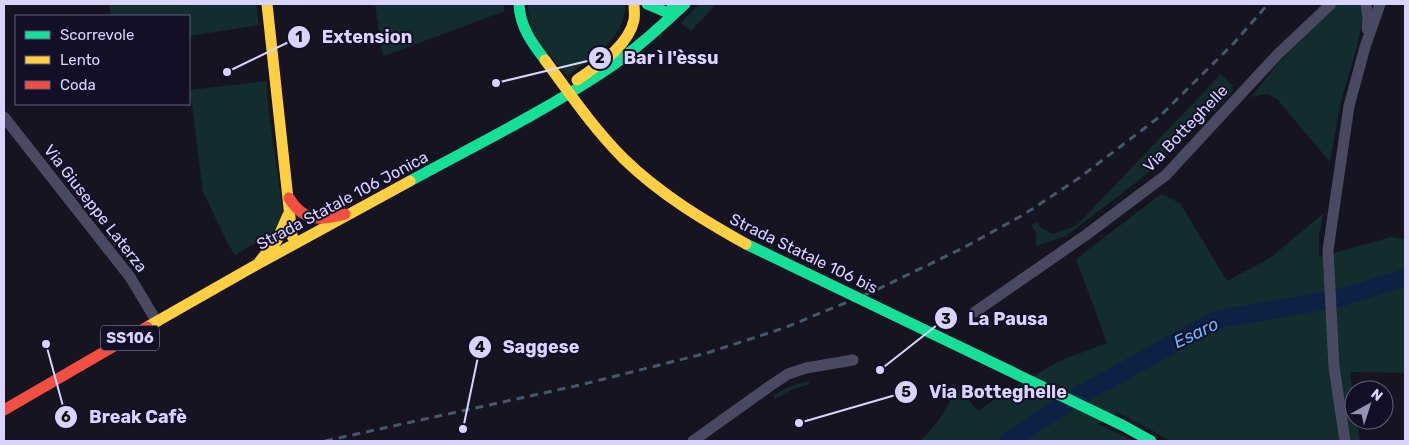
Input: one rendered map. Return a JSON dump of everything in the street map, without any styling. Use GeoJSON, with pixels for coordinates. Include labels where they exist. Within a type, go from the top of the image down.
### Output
{"type":"FeatureCollection","features":[{"type":"Feature","properties":{"kind":"main road"},"geometry":{"type":"LineString","coordinates":[[256,265],[284,230],[289,214],[289,198],[267,4]]}},
{"type":"Feature","properties":{"kind":"main road","name":"Strada Statale 106 bis"},"geometry":{"type":"LineString","coordinates":[[520,4],[519,11],[524,31],[591,122],[624,159],[680,206],[754,248],[1124,426],[1151,441]]}},
{"type":"Feature","properties":{"kind":"main road"},"geometry":{"type":"LineString","coordinates":[[538,111],[610,55],[626,37],[634,20],[634,4]]}},
{"type":"Feature","properties":{"kind":"main road"},"geometry":{"type":"LineString","coordinates":[[647,4],[651,7],[673,10]]}},
{"type":"Feature","properties":{"kind":"main road","name":"Strada Statale 106 Jonica"},"geometry":{"type":"LineString","coordinates":[[4,410],[256,265],[538,111],[604,72],[645,41],[673,10],[685,4]]}},
{"type":"Feature","properties":{"kind":"main road"},"geometry":{"type":"LineString","coordinates":[[289,198],[301,214],[312,218],[328,219],[354,212]]}},
{"type":"Feature","properties":{"kind":"main road"},"geometry":{"type":"LineString","coordinates":[[289,198],[303,230],[299,242]]}},
{"type":"Feature","properties":{"kind":"street","name":"Via Botteghelle"},"geometry":{"type":"LineString","coordinates":[[975,312],[1086,235],[1166,175],[1277,55],[1331,4]]}},
{"type":"Feature","properties":{"kind":"street"},"geometry":{"type":"LineString","coordinates":[[1365,47],[1368,18],[1366,4]]}},
{"type":"Feature","properties":{"kind":"street"},"geometry":{"type":"LineString","coordinates":[[1345,441],[1334,366],[1328,250],[1349,106],[1365,47],[1380,4]]}},
{"type":"Feature","properties":{"kind":"street","name":"Via Giuseppe Laterza"},"geometry":{"type":"LineString","coordinates":[[4,117],[130,277],[157,322]]}},
{"type":"Feature","properties":{"kind":"street"},"geometry":{"type":"LineString","coordinates":[[694,441],[788,374],[806,368],[853,360]]}},
{"type":"Feature","properties":{"kind":"green space"},"geometry":{"type":"Polygon","coordinates":[[[109,4],[256,4],[259,25],[190,36],[190,15],[111,15],[109,4]]]}},
{"type":"Feature","properties":{"kind":"green space"},"geometry":{"type":"Polygon","coordinates":[[[375,4],[503,4],[505,11],[384,56],[375,4]]]}},
{"type":"Feature","properties":{"kind":"green space"},"geometry":{"type":"Polygon","coordinates":[[[528,4],[626,5],[624,17],[613,38],[597,54],[567,76],[535,34],[528,14],[528,4]]]}},
{"type":"Feature","properties":{"kind":"green space"},"geometry":{"type":"Polygon","coordinates":[[[699,4],[716,4],[691,31],[681,23],[699,4]]]}},
{"type":"Feature","properties":{"kind":"green space"},"geometry":{"type":"Polygon","coordinates":[[[1338,4],[1362,4],[1362,14],[1359,38],[1340,106],[1330,162],[1277,99],[1267,94],[1251,97],[1280,61],[1338,4]]]}},
{"type":"Feature","properties":{"kind":"green space"},"geometry":{"type":"Polygon","coordinates":[[[1221,74],[1233,86],[1231,89],[1234,90],[1162,161],[1066,236],[1036,246],[1036,232],[1031,225],[1038,222],[1041,228],[1053,234],[1077,225],[1221,74]]]}},
{"type":"Feature","properties":{"kind":"green space"},"geometry":{"type":"Polygon","coordinates":[[[267,81],[268,105],[283,213],[275,231],[235,255],[203,192],[190,90],[267,81]]]}},
{"type":"Feature","properties":{"kind":"green space"},"geometry":{"type":"Polygon","coordinates":[[[1161,194],[1180,203],[1227,281],[1270,258],[1324,213],[1319,233],[1319,257],[1391,237],[1405,239],[1405,373],[1350,372],[1351,380],[1344,380],[1344,430],[1358,430],[1360,441],[1171,441],[1117,412],[1098,424],[1134,441],[920,441],[942,416],[950,401],[955,385],[978,411],[996,398],[1059,361],[1107,343],[1076,259],[1161,194]]]}},
{"type":"Feature","properties":{"kind":"green space"},"geometry":{"type":"Polygon","coordinates":[[[808,381],[810,384],[791,390],[775,399],[774,395],[790,386],[808,381]]]}},
{"type":"Feature","properties":{"kind":"waterway","name":"Esaro"},"geometry":{"type":"LineString","coordinates":[[1008,441],[1080,395],[1216,320],[1339,298],[1405,278]]}},
{"type":"Feature","properties":{"kind":"railway"},"geometry":{"type":"LineString","coordinates":[[325,441],[580,385],[707,353],[784,328],[874,291],[963,248],[1023,215],[1079,178],[1158,118],[1234,43],[1268,4]]}},
{"type":"Feature","properties":{"kind":"traffic: fast"},"geometry":{"type":"LineString","coordinates":[[519,4],[524,27],[531,41],[545,60]]}},
{"type":"Feature","properties":{"kind":"traffic: fast"},"geometry":{"type":"LineString","coordinates":[[647,4],[673,15],[672,4]]}},
{"type":"Feature","properties":{"kind":"traffic: fast"},"geometry":{"type":"LineString","coordinates":[[410,181],[580,87],[635,48],[685,4]]}},
{"type":"Feature","properties":{"kind":"traffic: fast"},"geometry":{"type":"LineString","coordinates":[[746,244],[1124,426],[1151,441]]}},
{"type":"Feature","properties":{"kind":"traffic: slow"},"geometry":{"type":"LineString","coordinates":[[267,4],[292,236],[296,243]]}},
{"type":"Feature","properties":{"kind":"traffic: slow"},"geometry":{"type":"LineString","coordinates":[[577,80],[611,54],[626,39],[634,20],[634,4]]}},
{"type":"Feature","properties":{"kind":"traffic: slow"},"geometry":{"type":"LineString","coordinates":[[545,60],[603,136],[638,172],[682,206],[746,244]]}},
{"type":"Feature","properties":{"kind":"traffic: slow"},"geometry":{"type":"LineString","coordinates":[[147,327],[410,181]]}},
{"type":"Feature","properties":{"kind":"traffic: slow"},"geometry":{"type":"LineString","coordinates":[[260,261],[277,240],[288,215]]}},
{"type":"Feature","properties":{"kind":"traffic: jam"},"geometry":{"type":"LineString","coordinates":[[289,198],[301,212],[313,218],[328,218],[345,214]]}},
{"type":"Feature","properties":{"kind":"traffic: jam"},"geometry":{"type":"LineString","coordinates":[[4,410],[147,327]]}},
{"type":"Feature","properties":{"kind":"place","name":"Extension"},"geometry":{"type":"Point","coordinates":[227,72]}},
{"type":"Feature","properties":{"kind":"place","name":"Bar ì l'èssu"},"geometry":{"type":"Point","coordinates":[496,83]}},
{"type":"Feature","properties":{"kind":"place","name":"Break Cafè"},"geometry":{"type":"Point","coordinates":[46,344]}},
{"type":"Feature","properties":{"kind":"place","name":"La Pausa"},"geometry":{"type":"Point","coordinates":[880,370]}},
{"type":"Feature","properties":{"kind":"place","name":"Via Botteghelle"},"geometry":{"type":"Point","coordinates":[799,423]}},
{"type":"Feature","properties":{"kind":"place","name":"Saggese"},"geometry":{"type":"Point","coordinates":[463,429]}}]}
